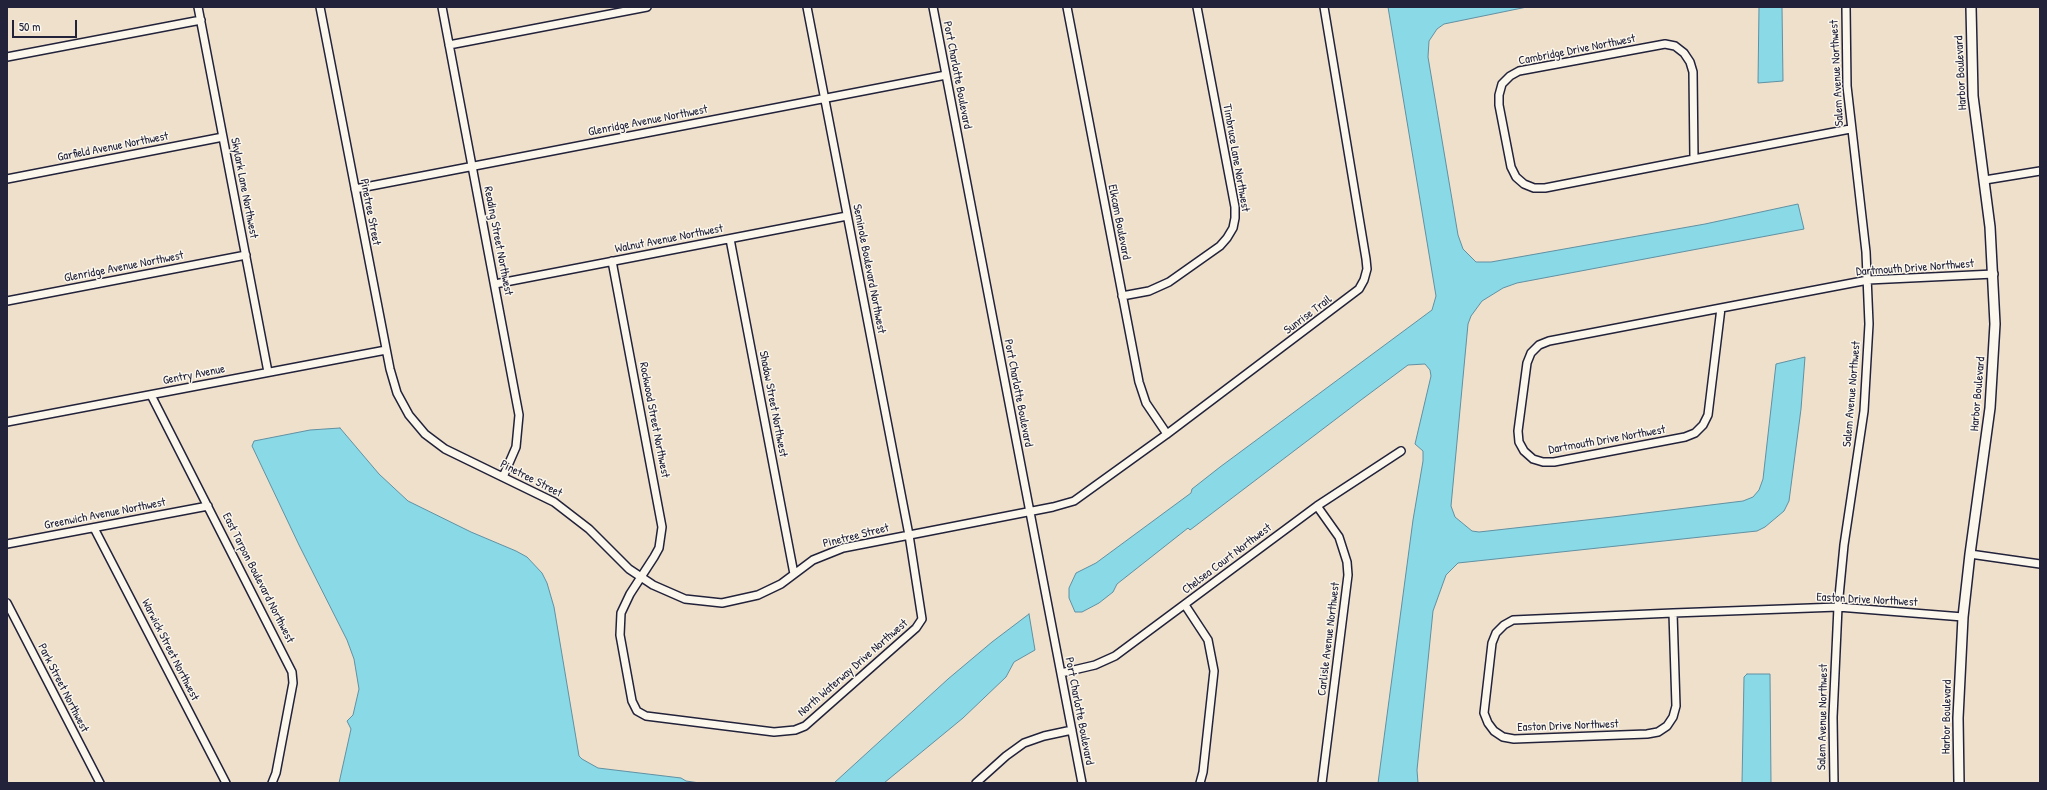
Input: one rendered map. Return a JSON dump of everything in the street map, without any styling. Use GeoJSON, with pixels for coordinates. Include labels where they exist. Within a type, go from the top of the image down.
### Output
{"type":"FeatureCollection","features":[{"type":"Feature","properties":{"kind":"street","name":"Skylark Lane Northwest"},"geometry":{"type":"LineString","coordinates":[[198,7],[268,372]]}},
{"type":"Feature","properties":{"kind":"street","name":"Pinetree Street"},"geometry":{"type":"LineString","coordinates":[[320,7],[386,350],[397,393],[417,425],[445,449],[545,496],[572,514],[613,555],[641,578],[662,590],[685,599],[722,603],[758,595],[781,584],[813,560],[832,551],[1030,512]]}},
{"type":"Feature","properties":{"kind":"street","name":"Reading Street Northwest"},"geometry":{"type":"LineString","coordinates":[[442,7],[519,415],[516,447],[503,476]]}},
{"type":"Feature","properties":{"kind":"street"},"geometry":{"type":"LineString","coordinates":[[449,45],[647,7]]}},
{"type":"Feature","properties":{"kind":"street","name":"Seminole Boulevard Northwest"},"geometry":{"type":"LineString","coordinates":[[807,7],[909,535]]}},
{"type":"Feature","properties":{"kind":"street","name":"Port Charlotte Boulevard"},"geometry":{"type":"LineString","coordinates":[[933,7],[1082,783]]}},
{"type":"Feature","properties":{"kind":"street","name":"Elkcam Boulevard"},"geometry":{"type":"LineString","coordinates":[[1067,7],[1122,296],[1142,392],[1151,412],[1167,434]]}},
{"type":"Feature","properties":{"kind":"street","name":"Timbruce Lane Northwest"},"geometry":{"type":"LineString","coordinates":[[1122,296],[1149,291],[1169,282],[1220,246],[1233,228],[1236,218],[1197,7]]}},
{"type":"Feature","properties":{"kind":"street","name":"Sunrise Trail"},"geometry":{"type":"LineString","coordinates":[[1030,512],[1064,505],[1084,495],[1351,297],[1359,289],[1364,280],[1367,269],[1366,258],[1324,7]]}},
{"type":"Feature","properties":{"kind":"street","name":"Salem Avenue Northwest"},"geometry":{"type":"LineString","coordinates":[[1834,783],[1833,717],[1838,607],[1844,545],[1864,411],[1868,368],[1868,280],[1864,223],[1850,129],[1847,86],[1846,7]]}},
{"type":"Feature","properties":{"kind":"street","name":"Harbor Boulevard"},"geometry":{"type":"LineString","coordinates":[[1959,783],[1958,718],[1963,618],[1970,554],[1990,408],[1995,324],[1994,274],[1985,180],[1973,96],[1971,7]]}},
{"type":"Feature","properties":{"kind":"street"},"geometry":{"type":"LineString","coordinates":[[7,57],[201,20]]}},
{"type":"Feature","properties":{"kind":"street","name":"Cambridge Drive Northwest"},"geometry":{"type":"LineString","coordinates":[[1694,159],[1693,72],[1690,62],[1684,53],[1675,46],[1665,44],[1520,71],[1510,76],[1502,84],[1499,95],[1499,105],[1511,167],[1516,177],[1524,184],[1534,188],[1545,188],[1850,129]]}},
{"type":"Feature","properties":{"kind":"street","name":"Glenridge Avenue Northwest"},"geometry":{"type":"LineString","coordinates":[[355,189],[946,75]]}},
{"type":"Feature","properties":{"kind":"street","name":"Garfield Avenue Northwest"},"geometry":{"type":"LineString","coordinates":[[7,179],[223,137]]}},
{"type":"Feature","properties":{"kind":"street"},"geometry":{"type":"LineString","coordinates":[[1985,180],[2040,171]]}},
{"type":"Feature","properties":{"kind":"street","name":"Walnut Avenue Northwest"},"geometry":{"type":"LineString","coordinates":[[495,284],[847,216]]}},
{"type":"Feature","properties":{"kind":"street","name":"Shadow Street Northwest"},"geometry":{"type":"LineString","coordinates":[[730,239],[794,574]]}},
{"type":"Feature","properties":{"kind":"street","name":"Glenridge Avenue Northwest"},"geometry":{"type":"LineString","coordinates":[[7,301],[246,255]]}},
{"type":"Feature","properties":{"kind":"street","name":"Rockwood Street Northwest"},"geometry":{"type":"LineString","coordinates":[[612,261],[662,527],[659,548],[641,578]]}},
{"type":"Feature","properties":{"kind":"street","name":"Dartmouth Drive Northwest"},"geometry":{"type":"LineString","coordinates":[[1721,308],[1708,415],[1703,425],[1695,433],[1685,437],[1554,462],[1543,462],[1532,458],[1524,451],[1519,442],[1518,431],[1527,363],[1531,353],[1539,346],[1549,341],[1721,308],[1868,280],[1994,274]]}},
{"type":"Feature","properties":{"kind":"street","name":"Gentry Avenue"},"geometry":{"type":"LineString","coordinates":[[7,422],[386,350]]}},
{"type":"Feature","properties":{"kind":"street","name":"East Tarpon Boulevard Northwest"},"geometry":{"type":"LineString","coordinates":[[151,395],[292,672],[293,683],[276,773],[272,783]]}},
{"type":"Feature","properties":{"kind":"street","name":"Chelsea Court Northwest"},"geometry":{"type":"LineString","coordinates":[[1061,673],[1095,666],[1115,656],[1317,506],[1401,451]]}},
{"type":"Feature","properties":{"kind":"street","name":"Greenwich Avenue Northwest"},"geometry":{"type":"LineString","coordinates":[[7,544],[208,506]]}},
{"type":"Feature","properties":{"kind":"street","name":"Carlisle Avenue Northwest"},"geometry":{"type":"LineString","coordinates":[[1317,506],[1339,537],[1347,562],[1348,575],[1322,783]]}},
{"type":"Feature","properties":{"kind":"street","name":"Warwick Street Northwest"},"geometry":{"type":"LineString","coordinates":[[94,528],[226,783]]}},
{"type":"Feature","properties":{"kind":"street","name":"North Waterway Drive Northwest"},"geometry":{"type":"LineString","coordinates":[[641,578],[625,603],[620,624],[620,635],[632,701],[637,711],[646,716],[784,732],[805,726],[916,628],[922,619],[909,535]]}},
{"type":"Feature","properties":{"kind":"street"},"geometry":{"type":"LineString","coordinates":[[1970,554],[2040,564]]}},
{"type":"Feature","properties":{"kind":"street","name":"Park Street Northwest"},"geometry":{"type":"LineString","coordinates":[[7,603],[100,783]]}},
{"type":"Feature","properties":{"kind":"street"},"geometry":{"type":"LineString","coordinates":[[1185,605],[1200,625],[1208,640],[1214,671],[1203,772],[1200,783]]}},
{"type":"Feature","properties":{"kind":"street","name":"Easton Drive Northwest"},"geometry":{"type":"LineString","coordinates":[[1673,613],[1676,706],[1670,721],[1658,732],[1647,734],[1514,739],[1504,737],[1494,731],[1488,723],[1484,713],[1492,644],[1496,633],[1504,625],[1513,620],[1673,613],[1838,607],[1963,618]]}},
{"type":"Feature","properties":{"kind":"street"},"geometry":{"type":"LineString","coordinates":[[976,783],[1006,756],[1024,743],[1044,736],[1072,730]]}},
{"type":"Feature","properties":{"kind":"water"},"geometry":{"type":"Polygon","coordinates":[[[1388,7],[1527,7],[1444,24],[1437,29],[1429,41],[1428,57],[1458,235],[1463,249],[1476,262],[1491,262],[1705,224],[1798,204],[1804,229],[1517,283],[1503,288],[1482,301],[1471,316],[1468,324],[1451,506],[1455,517],[1472,531],[1479,532],[1743,501],[1753,497],[1759,490],[1763,479],[1776,364],[1805,357],[1801,409],[1789,501],[1784,511],[1765,527],[1757,531],[1458,563],[1446,575],[1433,611],[1417,770],[1418,783],[1378,783],[1413,520],[1423,461],[1423,451],[1415,444],[1431,376],[1430,370],[1425,364],[1408,365],[1190,530],[1188,528],[1117,584],[1113,592],[1099,603],[1082,612],[1075,612],[1069,598],[1069,588],[1076,573],[1096,563],[1191,493],[1192,489],[1220,467],[1432,310],[1436,296],[1388,7]]]}},
{"type":"Feature","properties":{"kind":"water"},"geometry":{"type":"Polygon","coordinates":[[[1759,7],[1782,7],[1783,81],[1758,83],[1759,7]]]}},
{"type":"Feature","properties":{"kind":"water"},"geometry":{"type":"Polygon","coordinates":[[[340,428],[379,474],[408,501],[471,532],[516,551],[527,557],[542,573],[547,583],[554,607],[579,756],[582,759],[598,768],[681,778],[686,781],[700,783],[339,783],[351,729],[347,721],[353,715],[359,689],[354,659],[347,640],[299,545],[252,446],[254,441],[310,430],[340,428]]]}},
{"type":"Feature","properties":{"kind":"water"},"geometry":{"type":"Polygon","coordinates":[[[1029,614],[1035,650],[1014,662],[1006,677],[963,718],[884,783],[834,783],[948,679],[992,642],[1029,614]]]}},
{"type":"Feature","properties":{"kind":"water"},"geometry":{"type":"Polygon","coordinates":[[[1747,674],[1770,674],[1771,783],[1742,783],[1744,677],[1747,674]]]}}]}
